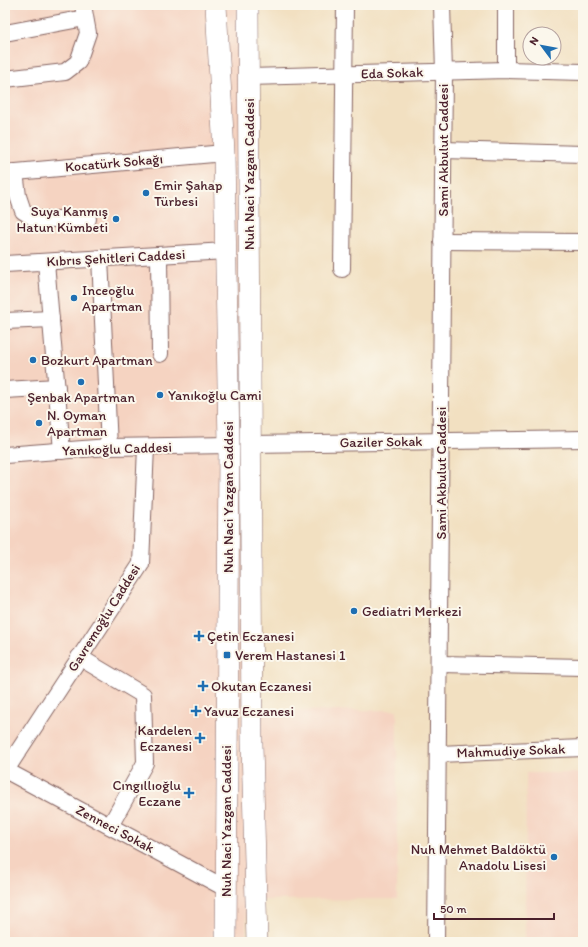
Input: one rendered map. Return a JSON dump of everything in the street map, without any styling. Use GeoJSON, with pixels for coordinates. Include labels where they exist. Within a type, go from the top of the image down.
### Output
{"type":"FeatureCollection","features":[{"type":"Feature","properties":{"kind":"main road","name":"Nuh Naci Yazgan Caddesi"},"geometry":{"type":"LineString","coordinates":[[216,5],[224,153],[229,445],[225,888],[226,942]]}},
{"type":"Feature","properties":{"kind":"main road","name":"Nuh Naci Yazgan Caddesi"},"geometry":{"type":"LineString","coordinates":[[248,5],[252,736],[257,942]]}},
{"type":"Feature","properties":{"kind":"street"},"geometry":{"type":"LineString","coordinates":[[342,268],[345,5]]}},
{"type":"Feature","properties":{"kind":"street","name":"Sami Akbulut Caddesi"},"geometry":{"type":"LineString","coordinates":[[436,942],[440,664],[444,72],[442,5]]}},
{"type":"Feature","properties":{"kind":"street"},"geometry":{"type":"LineString","coordinates":[[506,5],[506,70]]}},
{"type":"Feature","properties":{"kind":"street"},"geometry":{"type":"LineString","coordinates":[[5,33],[84,11],[88,33],[78,62],[65,72],[5,79]]}},
{"type":"Feature","properties":{"kind":"street","name":"Eda Sokak"},"geometry":{"type":"LineString","coordinates":[[248,77],[506,70],[583,72]]}},
{"type":"Feature","properties":{"kind":"street"},"geometry":{"type":"LineString","coordinates":[[443,150],[583,154]]}},
{"type":"Feature","properties":{"kind":"street","name":"Kocatürk Sokağı"},"geometry":{"type":"LineString","coordinates":[[10,173],[224,153]]}},
{"type":"Feature","properties":{"kind":"street"},"geometry":{"type":"LineString","coordinates":[[10,173],[23,212],[36,219],[88,219]]}},
{"type":"Feature","properties":{"kind":"street"},"geometry":{"type":"LineString","coordinates":[[442,241],[583,242]]}},
{"type":"Feature","properties":{"kind":"street","name":"Kıbrıs Şehitleri Caddesi"},"geometry":{"type":"LineString","coordinates":[[5,264],[226,251]]}},
{"type":"Feature","properties":{"kind":"street"},"geometry":{"type":"LineString","coordinates":[[159,255],[160,354]]}},
{"type":"Feature","properties":{"kind":"street"},"geometry":{"type":"LineString","coordinates":[[100,258],[109,447]]}},
{"type":"Feature","properties":{"kind":"street"},"geometry":{"type":"LineString","coordinates":[[46,262],[62,451]]}},
{"type":"Feature","properties":{"kind":"street"},"geometry":{"type":"LineString","coordinates":[[5,321],[51,319]]}},
{"type":"Feature","properties":{"kind":"street"},"geometry":{"type":"LineString","coordinates":[[5,390],[57,387]]}},
{"type":"Feature","properties":{"kind":"street","name":"Gaziler Sokak"},"geometry":{"type":"LineString","coordinates":[[251,444],[583,439]]}},
{"type":"Feature","properties":{"kind":"street","name":"Yanıkoğlu Caddesi"},"geometry":{"type":"LineString","coordinates":[[5,455],[109,447],[229,445]]}},
{"type":"Feature","properties":{"kind":"street","name":"Gavremoğlu Caddesi"},"geometry":{"type":"LineString","coordinates":[[5,770],[141,564],[146,447]]}},
{"type":"Feature","properties":{"kind":"street"},"geometry":{"type":"LineString","coordinates":[[79,657],[143,695],[145,762],[110,826]]}},
{"type":"Feature","properties":{"kind":"street"},"geometry":{"type":"LineString","coordinates":[[440,664],[583,667]]}},
{"type":"Feature","properties":{"kind":"street","name":"Mahmudiye Sokak"},"geometry":{"type":"LineString","coordinates":[[439,754],[583,748]]}},
{"type":"Feature","properties":{"kind":"street","name":"Zenneci Sokak"},"geometry":{"type":"LineString","coordinates":[[5,770],[225,888]]}},
{"type":"Feature","properties":{"kind":"shaded area"},"geometry":{"type":"Polygon","coordinates":[[[5,5],[240,5],[247,711],[397,710],[397,899],[247,900],[246,942],[5,942],[5,5]]]}},
{"type":"Feature","properties":{"kind":"shaded area","name":"Nuh Mehmet Baldöktü Anadolu Lisesi"},"geometry":{"type":"Polygon","coordinates":[[[526,773],[583,773],[583,942],[525,942],[526,773]]]}},
{"type":"Feature","properties":{"kind":"place","name":"Emir Şahap Türbesi"},"geometry":{"type":"Point","coordinates":[146,193]}},
{"type":"Feature","properties":{"kind":"place","name":"Suya Kanmış Hatun Kümbeti"},"geometry":{"type":"Point","coordinates":[116,219]}},
{"type":"Feature","properties":{"kind":"place","name":"Inceoğlu Apartman"},"geometry":{"type":"Point","coordinates":[74,298]}},
{"type":"Feature","properties":{"kind":"place","name":"Bozkurt Apartman"},"geometry":{"type":"Point","coordinates":[33,360]}},
{"type":"Feature","properties":{"kind":"place","name":"Şenbak Apartman"},"geometry":{"type":"Point","coordinates":[81,382]}},
{"type":"Feature","properties":{"kind":"place","name":"Yanıkoğlu Cami"},"geometry":{"type":"Point","coordinates":[160,395]}},
{"type":"Feature","properties":{"kind":"place","name":"N. Oyman Apartman"},"geometry":{"type":"Point","coordinates":[39,423]}},
{"type":"Feature","properties":{"kind":"place","name":"Gediatri Merkezi"},"geometry":{"type":"Point","coordinates":[354,611]}},
{"type":"Feature","properties":{"kind":"place","name":"Çetin Eczanesi"},"geometry":{"type":"Point","coordinates":[199,636]}},
{"type":"Feature","properties":{"kind":"place","name":"Verem Hastanesi 1"},"geometry":{"type":"Point","coordinates":[227,655]}},
{"type":"Feature","properties":{"kind":"place","name":"Okutan Eczanesi"},"geometry":{"type":"Point","coordinates":[203,686]}},
{"type":"Feature","properties":{"kind":"place","name":"Yavuz Eczanesi"},"geometry":{"type":"Point","coordinates":[196,711]}},
{"type":"Feature","properties":{"kind":"place","name":"Kardelen Eczanesi"},"geometry":{"type":"Point","coordinates":[200,738]}},
{"type":"Feature","properties":{"kind":"place","name":"Cıngıllıoğlu Eczane"},"geometry":{"type":"Point","coordinates":[189,793]}},
{"type":"Feature","properties":{"kind":"place","name":"Nuh Mehmet Baldöktü Anadolu Lisesi"},"geometry":{"type":"Point","coordinates":[554,857]}}]}
